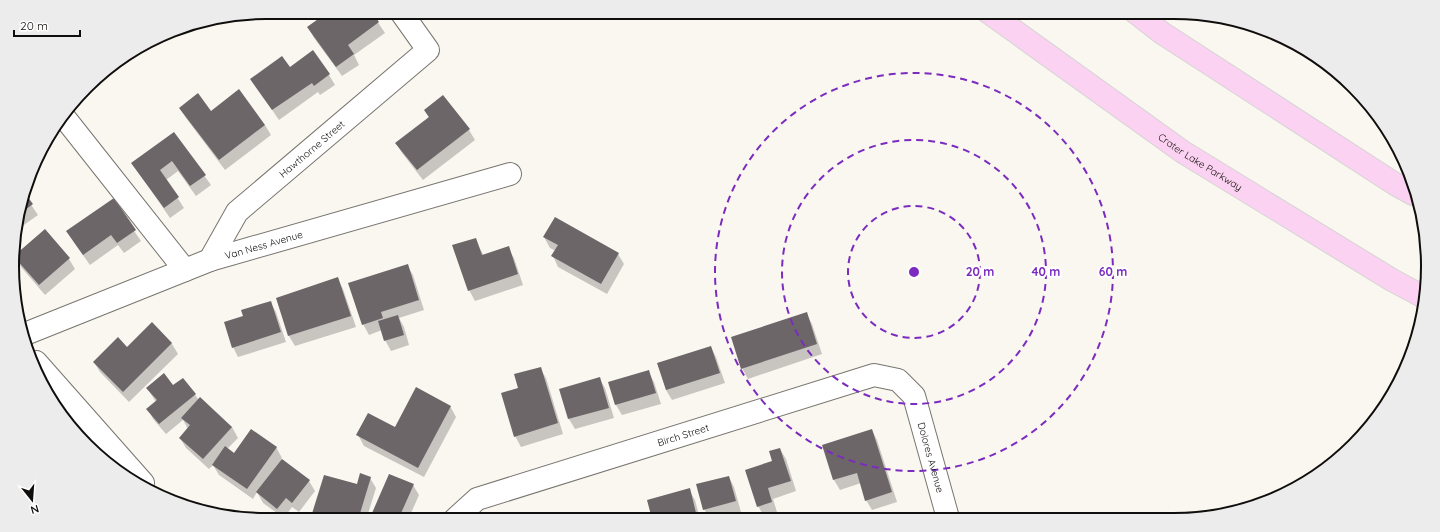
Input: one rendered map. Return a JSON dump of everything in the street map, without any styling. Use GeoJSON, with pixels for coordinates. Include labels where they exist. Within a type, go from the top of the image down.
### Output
{"type":"FeatureCollection","features":[{"type":"Feature","properties":{"kind":"main road","name":"Crater Lake Parkway"},"geometry":{"type":"LineString","coordinates":[[998,19],[1184,152],[1385,276],[1419,294]]}},
{"type":"Feature","properties":{"kind":"main road"},"geometry":{"type":"LineString","coordinates":[[1144,19],[1168,37],[1388,180],[1410,192]]}},
{"type":"Feature","properties":{"kind":"street","name":"Hawthorne Street"},"geometry":{"type":"LineString","coordinates":[[210,260],[237,212],[428,50],[406,19]]}},
{"type":"Feature","properties":{"kind":"street"},"geometry":{"type":"LineString","coordinates":[[66,121],[185,270]]}},
{"type":"Feature","properties":{"kind":"street","name":"Van Ness Avenue"},"geometry":{"type":"LineString","coordinates":[[28,333],[210,260],[510,174]]}},
{"type":"Feature","properties":{"kind":"street"},"geometry":{"type":"LineString","coordinates":[[41,367],[138,477]]}},
{"type":"Feature","properties":{"kind":"street","name":"Birch Street"},"geometry":{"type":"LineString","coordinates":[[462,513],[477,499],[874,375],[898,380],[914,396]]}},
{"type":"Feature","properties":{"kind":"street","name":"Dolores Avenue"},"geometry":{"type":"LineString","coordinates":[[914,396],[947,513]]}},
{"type":"Feature","properties":{"kind":"building"},"geometry":{"type":"Polygon","coordinates":[[[318,19],[377,19],[379,22],[348,45],[354,54],[336,67],[307,27],[318,19]]]}},
{"type":"Feature","properties":{"kind":"building"},"geometry":{"type":"Polygon","coordinates":[[[313,50],[330,74],[314,86],[312,83],[272,110],[250,79],[282,56],[290,67],[313,50]]]}},
{"type":"Feature","properties":{"kind":"building"},"geometry":{"type":"Polygon","coordinates":[[[239,89],[265,125],[219,160],[179,108],[198,93],[211,111],[239,89]]]}},
{"type":"Feature","properties":{"kind":"building"},"geometry":{"type":"Polygon","coordinates":[[[443,95],[470,129],[417,170],[395,143],[429,117],[424,110],[443,95]]]}},
{"type":"Feature","properties":{"kind":"building"},"geometry":{"type":"Polygon","coordinates":[[[174,132],[206,175],[190,186],[172,161],[160,170],[179,197],[164,208],[131,163],[174,132]]]}},
{"type":"Feature","properties":{"kind":"building"},"geometry":{"type":"Polygon","coordinates":[[[28,198],[33,204],[26,210],[28,198]]]}},
{"type":"Feature","properties":{"kind":"building"},"geometry":{"type":"Polygon","coordinates":[[[114,198],[136,230],[117,243],[111,235],[83,255],[66,231],[114,198]]]}},
{"type":"Feature","properties":{"kind":"building"},"geometry":{"type":"Polygon","coordinates":[[[555,217],[619,253],[601,284],[551,256],[558,245],[543,237],[555,217]]]}},
{"type":"Feature","properties":{"kind":"building"},"geometry":{"type":"Polygon","coordinates":[[[45,229],[70,258],[39,285],[19,263],[20,251],[45,229]]]}},
{"type":"Feature","properties":{"kind":"building"},"geometry":{"type":"Polygon","coordinates":[[[476,238],[482,255],[509,246],[518,274],[468,291],[452,245],[476,238]]]}},
{"type":"Feature","properties":{"kind":"building"},"geometry":{"type":"Polygon","coordinates":[[[408,264],[419,300],[381,312],[383,318],[362,325],[348,283],[408,264]]]}},
{"type":"Feature","properties":{"kind":"building"},"geometry":{"type":"Polygon","coordinates":[[[338,277],[351,316],[288,336],[276,298],[338,277]]]}},
{"type":"Feature","properties":{"kind":"building"},"geometry":{"type":"Polygon","coordinates":[[[271,301],[281,332],[232,348],[224,322],[243,316],[241,310],[271,301]]]}},
{"type":"Feature","properties":{"kind":"building"},"geometry":{"type":"Polygon","coordinates":[[[807,312],[817,344],[741,369],[731,337],[807,312]]]}},
{"type":"Feature","properties":{"kind":"building"},"geometry":{"type":"Polygon","coordinates":[[[398,315],[404,335],[384,341],[378,321],[398,315]]]}},
{"type":"Feature","properties":{"kind":"building"},"geometry":{"type":"Polygon","coordinates":[[[152,322],[172,343],[123,392],[93,362],[118,337],[127,347],[152,322]]]}},
{"type":"Feature","properties":{"kind":"building"},"geometry":{"type":"Polygon","coordinates":[[[711,346],[720,373],[666,390],[657,363],[711,346]]]}},
{"type":"Feature","properties":{"kind":"building"},"geometry":{"type":"Polygon","coordinates":[[[541,367],[558,423],[514,437],[501,393],[518,388],[514,374],[541,367]]]}},
{"type":"Feature","properties":{"kind":"building"},"geometry":{"type":"Polygon","coordinates":[[[649,370],[656,393],[615,405],[608,382],[649,370]]]}},
{"type":"Feature","properties":{"kind":"building"},"geometry":{"type":"Polygon","coordinates":[[[164,373],[173,385],[183,378],[196,394],[159,424],[146,409],[157,400],[146,388],[164,373]]]}},
{"type":"Feature","properties":{"kind":"building"},"geometry":{"type":"Polygon","coordinates":[[[600,377],[609,408],[568,419],[559,389],[600,377]]]}},
{"type":"Feature","properties":{"kind":"building"},"geometry":{"type":"Polygon","coordinates":[[[416,387],[451,406],[418,468],[356,435],[368,413],[395,427],[416,387]]]}},
{"type":"Feature","properties":{"kind":"building"},"geometry":{"type":"Polygon","coordinates":[[[200,397],[232,427],[203,459],[179,438],[190,425],[181,418],[200,397]]]}},
{"type":"Feature","properties":{"kind":"building"},"geometry":{"type":"Polygon","coordinates":[[[251,429],[277,447],[247,489],[212,465],[225,446],[234,453],[251,429]]]}},
{"type":"Feature","properties":{"kind":"building"},"geometry":{"type":"Polygon","coordinates":[[[872,429],[892,492],[865,501],[857,473],[833,480],[822,445],[872,429]]]}},
{"type":"Feature","properties":{"kind":"building"},"geometry":{"type":"Polygon","coordinates":[[[780,448],[791,481],[768,488],[772,502],[757,507],[745,470],[772,461],[769,451],[780,448]]]}},
{"type":"Feature","properties":{"kind":"building"},"geometry":{"type":"Polygon","coordinates":[[[282,459],[310,480],[292,503],[286,498],[277,509],[256,492],[282,459]]]}},
{"type":"Feature","properties":{"kind":"building"},"geometry":{"type":"Polygon","coordinates":[[[360,473],[371,477],[360,513],[312,513],[324,475],[357,484],[360,473]]]}},
{"type":"Feature","properties":{"kind":"building"},"geometry":{"type":"Polygon","coordinates":[[[389,474],[414,484],[401,513],[372,513],[389,474]]]}},
{"type":"Feature","properties":{"kind":"building"},"geometry":{"type":"Polygon","coordinates":[[[729,476],[736,501],[703,510],[696,484],[729,476]]]}},
{"type":"Feature","properties":{"kind":"building"},"geometry":{"type":"Polygon","coordinates":[[[690,488],[696,513],[650,513],[647,500],[690,488]]]}}]}
